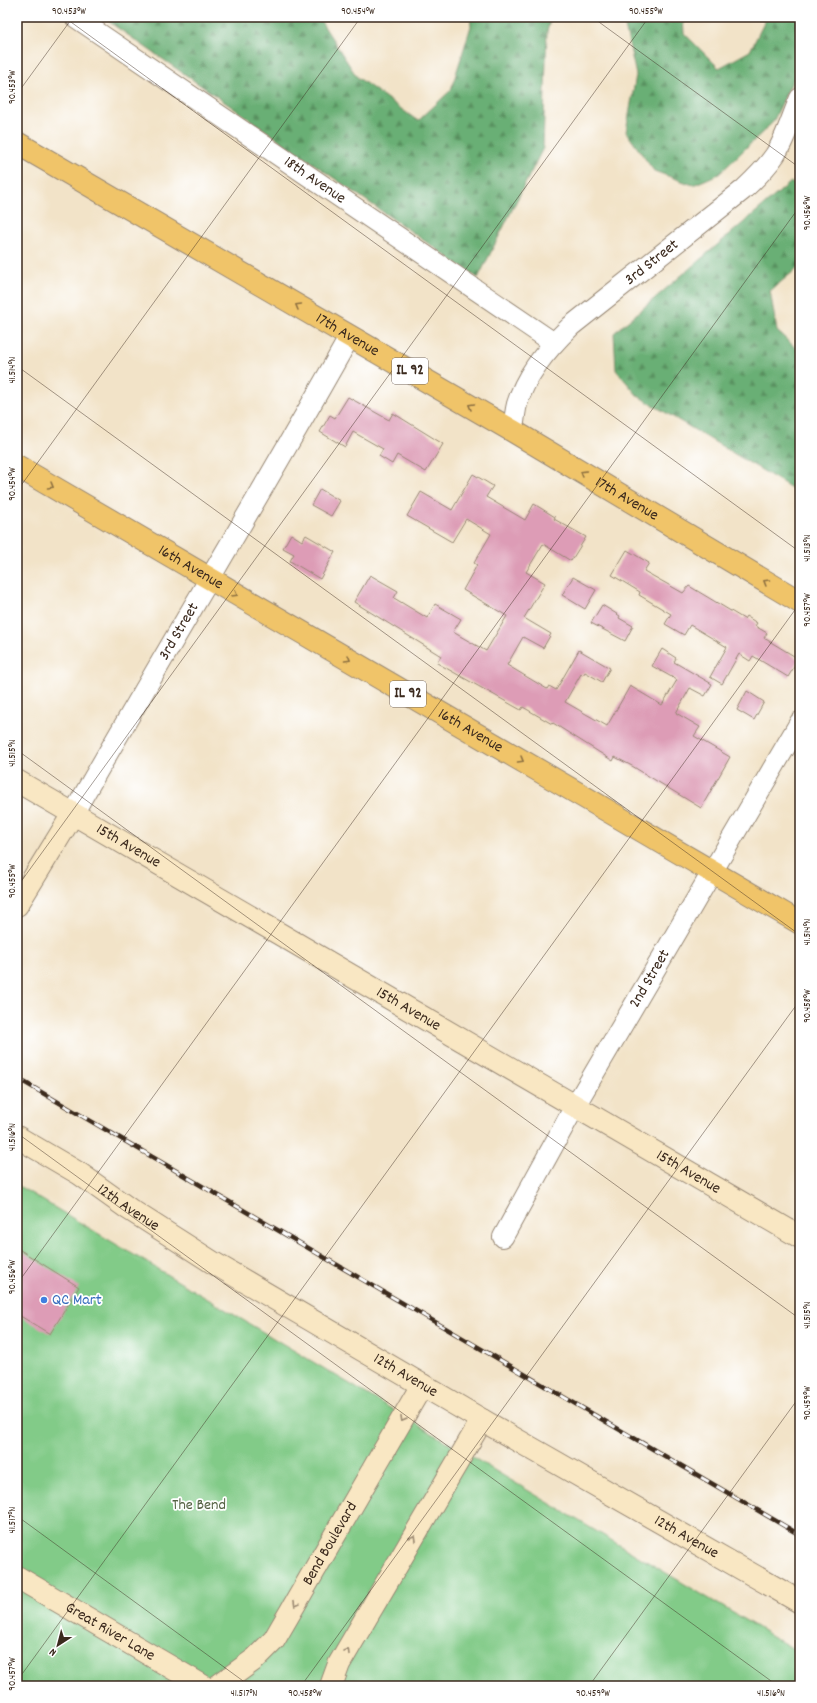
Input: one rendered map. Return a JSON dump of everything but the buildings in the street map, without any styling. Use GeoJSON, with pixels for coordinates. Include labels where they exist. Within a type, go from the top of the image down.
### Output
{"type":"FeatureCollection","features":[{"type":"Feature","properties":{"kind":"main road","name":"17th Avenue"},"geometry":{"type":"LineString","coordinates":[[17,143],[513,431],[800,602]]}},
{"type":"Feature","properties":{"kind":"main road","name":"16th Avenue"},"geometry":{"type":"LineString","coordinates":[[17,466],[800,923]]}},
{"type":"Feature","properties":{"kind":"street","name":"18th Avenue"},"geometry":{"type":"LineString","coordinates":[[75,17],[554,343]]}},
{"type":"Feature","properties":{"kind":"street","name":"3rd Street"},"geometry":{"type":"LineString","coordinates":[[513,431],[517,404],[525,386],[541,359],[554,343],[571,326],[743,190],[758,176],[775,155],[781,144],[800,98]]}},
{"type":"Feature","properties":{"kind":"street","name":"3rd Street"},"geometry":{"type":"LineString","coordinates":[[17,905],[73,814],[350,336]]}},
{"type":"Feature","properties":{"kind":"street","name":"2nd Street"},"geometry":{"type":"LineString","coordinates":[[503,1237],[575,1106],[800,722]]}},
{"type":"Feature","properties":{"kind":"street","name":"15th Avenue"},"geometry":{"type":"LineString","coordinates":[[17,781],[800,1237]]}},
{"type":"Feature","properties":{"kind":"street","name":"12th Avenue"},"geometry":{"type":"LineString","coordinates":[[17,1137],[80,1174],[129,1209],[212,1262],[482,1420],[800,1602]]}},
{"type":"Feature","properties":{"kind":"street","name":"Bend Boulevard"},"geometry":{"type":"LineString","coordinates":[[218,1686],[255,1659],[274,1640],[422,1385]]}},
{"type":"Feature","properties":{"kind":"street"},"geometry":{"type":"LineString","coordinates":[[331,1686],[339,1664],[482,1420]]}},
{"type":"Feature","properties":{"kind":"street","name":"Great River Lane"},"geometry":{"type":"LineString","coordinates":[[17,1577],[204,1686]]}},
{"type":"Feature","properties":{"kind":"green space"},"geometry":{"type":"Polygon","coordinates":[[[102,17],[318,17],[357,77],[418,121],[451,90],[471,26],[470,17],[551,17],[547,31],[543,148],[478,278],[102,17]]]}},
{"type":"Feature","properties":{"kind":"green space"},"geometry":{"type":"Polygon","coordinates":[[[623,17],[683,17],[684,33],[719,68],[750,51],[767,17],[800,17],[800,65],[773,122],[719,174],[693,185],[654,171],[626,132],[636,75],[623,17]]]}},
{"type":"Feature","properties":{"kind":"green space"},"geometry":{"type":"Polygon","coordinates":[[[791,182],[800,189],[800,266],[770,291],[777,331],[800,352],[800,493],[638,396],[616,370],[614,333],[791,182]]]}},
{"type":"Feature","properties":{"kind":"green space","name":"The Bend"},"geometry":{"type":"Polygon","coordinates":[[[17,1185],[800,1653],[800,1686],[17,1686],[17,1185]]]}},
{"type":"Feature","properties":{"kind":"railway"},"geometry":{"type":"LineString","coordinates":[[17,1078],[800,1535]]}},
{"type":"Feature","properties":{"kind":"place","name":"QC Mart"},"geometry":{"type":"Point","coordinates":[44,1300]}}]}
